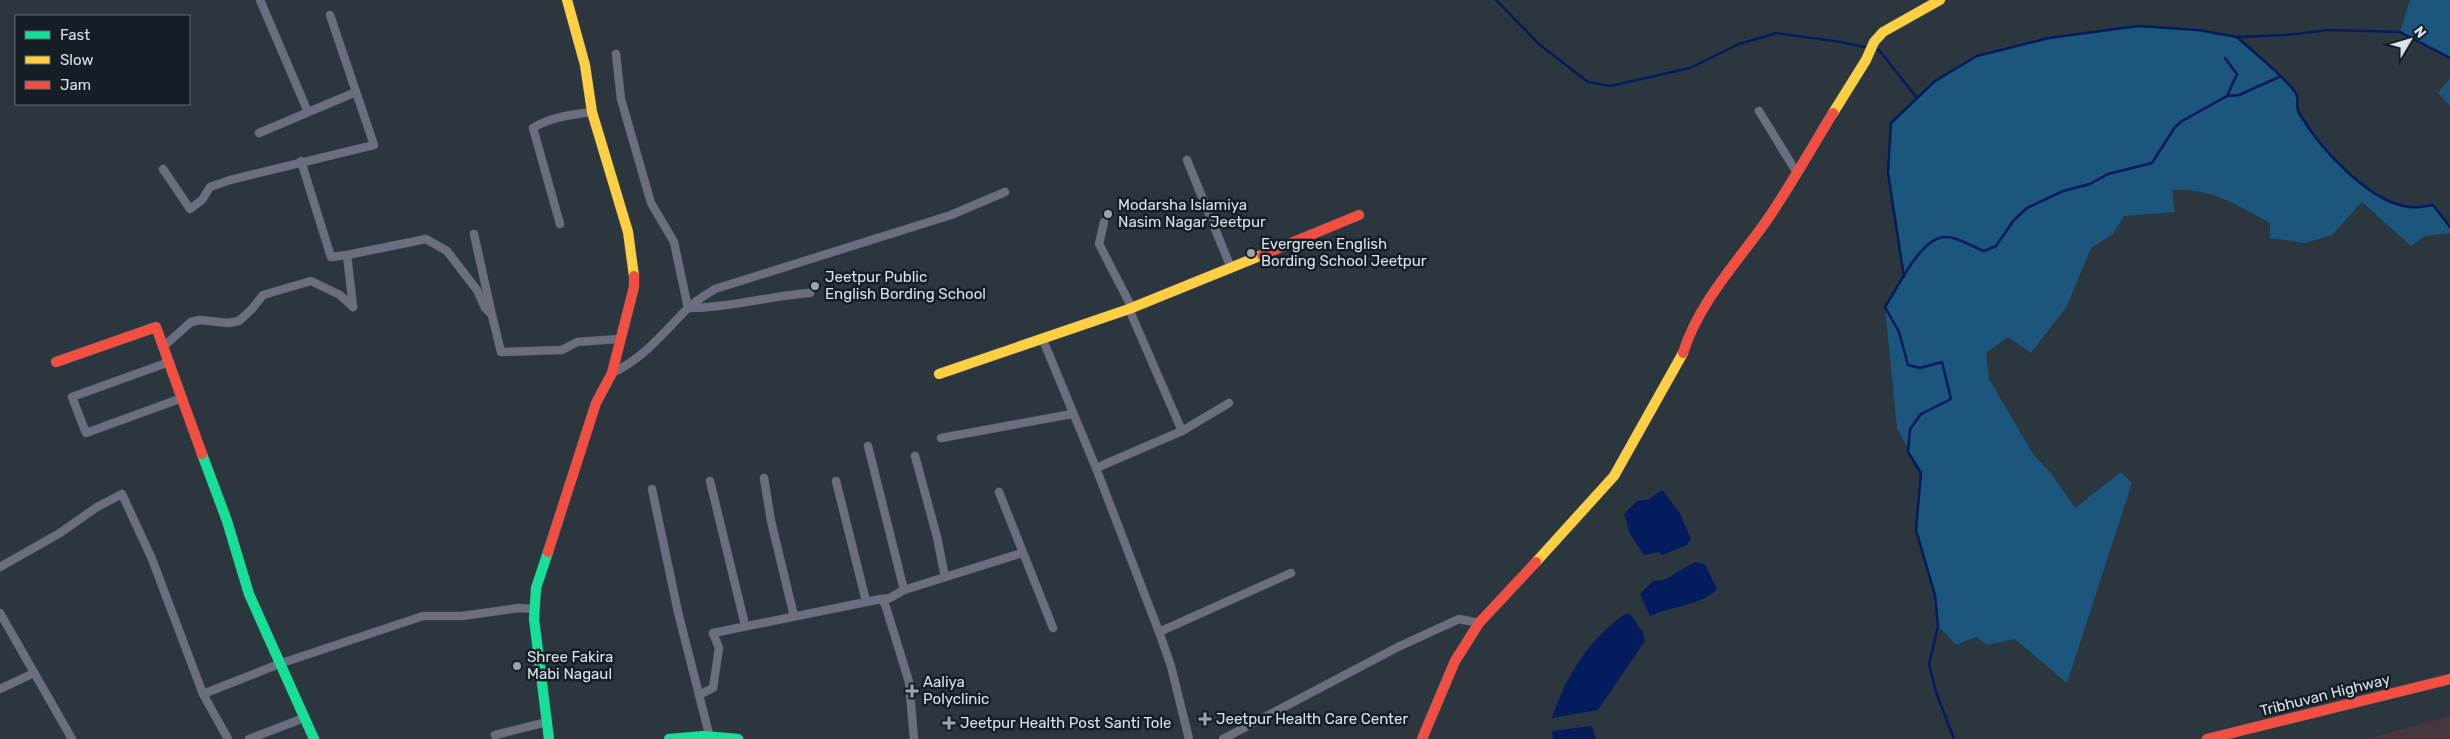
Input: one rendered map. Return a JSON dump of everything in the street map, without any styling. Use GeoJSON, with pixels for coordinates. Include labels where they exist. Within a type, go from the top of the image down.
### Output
{"type":"FeatureCollection","features":[{"type":"Feature","properties":{"kind":"main road"},"geometry":{"type":"LineString","coordinates":[[549,739],[535,609],[536,588],[596,403],[612,372],[619,339],[630,309],[634,268],[622,211],[592,112],[585,65],[567,0]]}},
{"type":"Feature","properties":{"kind":"main road"},"geometry":{"type":"LineString","coordinates":[[1422,739],[1455,661],[1478,623],[1583,513],[1614,476],[1680,361],[1688,336],[1726,272],[1763,226],[1797,174],[1866,60],[1874,42],[1883,32],[1940,0]]}},
{"type":"Feature","properties":{"kind":"main road"},"geometry":{"type":"LineString","coordinates":[[939,374],[1129,309],[1359,214]]}},
{"type":"Feature","properties":{"kind":"main road"},"geometry":{"type":"LineString","coordinates":[[56,362],[156,327],[227,521],[249,594],[314,739]]}},
{"type":"Feature","properties":{"kind":"main road","name":"Tribhuvan Highway"},"geometry":{"type":"LineString","coordinates":[[2207,739],[2450,679]]}},
{"type":"Feature","properties":{"kind":"main road"},"geometry":{"type":"LineString","coordinates":[[669,739],[684,736],[738,739]]}},
{"type":"Feature","properties":{"kind":"street"},"geometry":{"type":"LineString","coordinates":[[260,0],[308,112]]}},
{"type":"Feature","properties":{"kind":"street"},"geometry":{"type":"LineString","coordinates":[[163,170],[190,209],[202,200],[210,187],[300,161],[374,145],[330,15]]}},
{"type":"Feature","properties":{"kind":"street"},"geometry":{"type":"LineString","coordinates":[[616,54],[621,99],[651,203],[674,242],[688,308]]}},
{"type":"Feature","properties":{"kind":"street"},"geometry":{"type":"LineString","coordinates":[[258,133],[356,92]]}},
{"type":"Feature","properties":{"kind":"street"},"geometry":{"type":"LineString","coordinates":[[1759,110],[1797,174]]}},
{"type":"Feature","properties":{"kind":"street"},"geometry":{"type":"LineString","coordinates":[[560,224],[533,128],[561,116],[592,112]]}},
{"type":"Feature","properties":{"kind":"street"},"geometry":{"type":"LineString","coordinates":[[1187,160],[1231,268]]}},
{"type":"Feature","properties":{"kind":"street"},"geometry":{"type":"LineString","coordinates":[[300,161],[331,257],[426,239],[446,250],[462,268],[477,290],[485,308],[492,315]]}},
{"type":"Feature","properties":{"kind":"street"},"geometry":{"type":"LineString","coordinates":[[612,372],[628,365],[643,354],[688,308],[715,289],[951,215],[1005,192]]}},
{"type":"Feature","properties":{"kind":"street"},"geometry":{"type":"LineString","coordinates":[[1104,222],[1099,244],[1130,304],[1129,309],[1182,431]]}},
{"type":"Feature","properties":{"kind":"street"},"geometry":{"type":"LineString","coordinates":[[474,234],[501,352],[562,350],[577,342],[619,339]]}},
{"type":"Feature","properties":{"kind":"street"},"geometry":{"type":"LineString","coordinates":[[164,346],[191,322],[200,320],[228,323],[239,321],[263,295],[311,281],[340,295],[353,307],[348,255]]}},
{"type":"Feature","properties":{"kind":"street"},"geometry":{"type":"LineString","coordinates":[[688,308],[732,305],[785,295],[810,293]]}},
{"type":"Feature","properties":{"kind":"street"},"geometry":{"type":"LineString","coordinates":[[1043,340],[1072,414],[1096,468],[1159,632],[1171,666],[1189,739]]}},
{"type":"Feature","properties":{"kind":"street"},"geometry":{"type":"LineString","coordinates":[[169,362],[72,397],[86,432],[182,398]]}},
{"type":"Feature","properties":{"kind":"street"},"geometry":{"type":"LineString","coordinates":[[1096,468],[1182,431],[1229,403]]}},
{"type":"Feature","properties":{"kind":"street"},"geometry":{"type":"LineString","coordinates":[[941,438],[1072,414]]}},
{"type":"Feature","properties":{"kind":"street"},"geometry":{"type":"LineString","coordinates":[[868,446],[904,590]]}},
{"type":"Feature","properties":{"kind":"street"},"geometry":{"type":"LineString","coordinates":[[915,456],[938,537],[945,577]]}},
{"type":"Feature","properties":{"kind":"street"},"geometry":{"type":"LineString","coordinates":[[764,478],[771,521],[794,616]]}},
{"type":"Feature","properties":{"kind":"street"},"geometry":{"type":"LineString","coordinates":[[710,481],[745,625]]}},
{"type":"Feature","properties":{"kind":"street"},"geometry":{"type":"LineString","coordinates":[[836,481],[866,601]]}},
{"type":"Feature","properties":{"kind":"street"},"geometry":{"type":"LineString","coordinates":[[652,489],[678,612],[710,737]]}},
{"type":"Feature","properties":{"kind":"street"},"geometry":{"type":"LineString","coordinates":[[999,492],[1053,628]]}},
{"type":"Feature","properties":{"kind":"street"},"geometry":{"type":"LineString","coordinates":[[0,567],[60,533],[97,507],[122,494],[152,559],[203,694],[228,739]]}},
{"type":"Feature","properties":{"kind":"street"},"geometry":{"type":"LineString","coordinates":[[700,696],[713,688],[719,648],[713,633],[866,601],[890,598],[904,590],[1022,553]]}},
{"type":"Feature","properties":{"kind":"street"},"geometry":{"type":"LineString","coordinates":[[1159,632],[1292,573]]}},
{"type":"Feature","properties":{"kind":"street"},"geometry":{"type":"LineString","coordinates":[[881,599],[885,604],[909,682],[914,739]]}},
{"type":"Feature","properties":{"kind":"street"},"geometry":{"type":"LineString","coordinates":[[203,694],[279,664],[423,616],[462,616],[519,608],[535,609]]}},
{"type":"Feature","properties":{"kind":"street"},"geometry":{"type":"LineString","coordinates":[[0,613],[72,739]]}},
{"type":"Feature","properties":{"kind":"street"},"geometry":{"type":"LineString","coordinates":[[1223,739],[1398,647],[1459,618],[1478,623]]}},
{"type":"Feature","properties":{"kind":"street"},"geometry":{"type":"LineString","coordinates":[[0,689],[34,673]]}},
{"type":"Feature","properties":{"kind":"street"},"geometry":{"type":"LineString","coordinates":[[249,739],[304,718]]}},
{"type":"Feature","properties":{"kind":"street"},"geometry":{"type":"LineString","coordinates":[[495,735],[547,722]]}},
{"type":"Feature","properties":{"kind":"shaded area"},"geometry":{"type":"Polygon","coordinates":[[[2410,0],[2450,0],[2450,58],[2400,32],[2410,0]]]}},
{"type":"Feature","properties":{"kind":"shaded area"},"geometry":{"type":"Polygon","coordinates":[[[2138,26],[2198,30],[2237,37],[2287,82],[2297,94],[2297,111],[2340,164],[2365,186],[2386,200],[2410,207],[2433,205],[2450,227],[2450,233],[2425,236],[2411,246],[2362,202],[2332,235],[2305,243],[2270,238],[2270,223],[2235,204],[2199,192],[2172,190],[2175,212],[2124,216],[2113,234],[2091,248],[2067,306],[2031,353],[2008,337],[1986,353],[1989,379],[2033,454],[2051,473],[2075,508],[2121,472],[2132,483],[2067,683],[2015,639],[1987,645],[1976,637],[1956,645],[1938,626],[1935,595],[1916,530],[1921,473],[1897,428],[1885,307],[1904,277],[1888,173],[1891,123],[1935,81],[1977,56],[2049,38],[2138,26]]]}},
{"type":"Feature","properties":{"kind":"shaded area"},"geometry":{"type":"Polygon","coordinates":[[[2450,78],[2450,106],[2438,93],[2450,78]]]}},
{"type":"Feature","properties":{"kind":"shaded area"},"geometry":{"type":"Polygon","coordinates":[[[1662,490],[1680,513],[1691,539],[1687,545],[1662,555],[1659,552],[1644,555],[1630,534],[1624,514],[1637,501],[1649,499],[1662,490]]]}},
{"type":"Feature","properties":{"kind":"shaded area"},"geometry":{"type":"Polygon","coordinates":[[[1695,562],[1705,564],[1717,589],[1712,594],[1696,602],[1650,616],[1640,594],[1653,581],[1664,580],[1695,562]]]}},
{"type":"Feature","properties":{"kind":"shaded area"},"geometry":{"type":"Polygon","coordinates":[[[1625,614],[1630,614],[1642,631],[1645,641],[1598,710],[1552,718],[1564,688],[1580,660],[1600,635],[1625,614]]]}},
{"type":"Feature","properties":{"kind":"shaded area"},"geometry":{"type":"Polygon","coordinates":[[[2450,716],[2450,739],[2366,739],[2450,716]]]}},
{"type":"Feature","properties":{"kind":"shaded area"},"geometry":{"type":"Polygon","coordinates":[[[1592,726],[1596,739],[1553,739],[1552,731],[1592,726]]]}},
{"type":"Feature","properties":{"kind":"waterway"},"geometry":{"type":"LineString","coordinates":[[1496,0],[1540,45],[1588,82],[1610,86],[1690,68],[1739,44],[1777,33],[1869,48]]}},
{"type":"Feature","properties":{"kind":"waterway"},"geometry":{"type":"LineString","coordinates":[[1904,277],[1888,173],[1891,123],[1935,81],[1977,56],[2049,38],[2138,26],[2198,30],[2237,37],[2285,35],[2329,30],[2400,32],[2450,58]]}},
{"type":"Feature","properties":{"kind":"waterway"},"geometry":{"type":"LineString","coordinates":[[2237,37],[2289,85],[2296,94],[2298,111],[2308,127],[2332,157],[2347,171],[2378,195],[2394,203],[2413,207],[2433,205],[2450,227]]}},
{"type":"Feature","properties":{"kind":"waterway"},"geometry":{"type":"LineString","coordinates":[[1875,49],[1879,50],[1917,98]]}},
{"type":"Feature","properties":{"kind":"waterway"},"geometry":{"type":"LineString","coordinates":[[1954,739],[1936,692],[1929,664],[1938,626],[1935,595],[1916,530],[1921,473],[1908,452],[1910,429],[1921,414],[1951,399],[1942,362],[1920,368],[1908,365],[1899,332],[1885,307],[1919,253],[1928,244],[1937,239],[1947,237],[1956,239],[1984,251],[1996,246],[2014,220],[2027,208],[2063,191],[2090,184],[2108,174],[2152,163],[2175,127],[2182,121],[2227,96],[2237,74],[2225,58]]}},
{"type":"Feature","properties":{"kind":"waterway"},"geometry":{"type":"LineString","coordinates":[[2227,96],[2239,95],[2279,77]]}},
{"type":"Feature","properties":{"kind":"traffic: fast"},"geometry":{"type":"LineString","coordinates":[[202,454],[227,521],[249,594],[314,739]]}},
{"type":"Feature","properties":{"kind":"traffic: fast"},"geometry":{"type":"LineString","coordinates":[[548,552],[536,588],[534,619],[549,739]]}},
{"type":"Feature","properties":{"kind":"traffic: fast"},"geometry":{"type":"LineString","coordinates":[[669,739],[704,736],[738,739]]}},
{"type":"Feature","properties":{"kind":"traffic: slow"},"geometry":{"type":"LineString","coordinates":[[567,0],[585,65],[592,112],[628,232],[634,276]]}},
{"type":"Feature","properties":{"kind":"traffic: slow"},"geometry":{"type":"LineString","coordinates":[[1833,113],[1866,60],[1874,42],[1883,32],[1940,0]]}},
{"type":"Feature","properties":{"kind":"traffic: slow"},"geometry":{"type":"LineString","coordinates":[[939,374],[1129,309],[1262,255]]}},
{"type":"Feature","properties":{"kind":"traffic: slow"},"geometry":{"type":"LineString","coordinates":[[1536,562],[1614,476],[1683,353]]}},
{"type":"Feature","properties":{"kind":"traffic: jam"},"geometry":{"type":"LineString","coordinates":[[1683,353],[1707,303],[1772,213],[1833,113]]}},
{"type":"Feature","properties":{"kind":"traffic: jam"},"geometry":{"type":"LineString","coordinates":[[1262,255],[1359,215]]}},
{"type":"Feature","properties":{"kind":"traffic: jam"},"geometry":{"type":"LineString","coordinates":[[548,552],[596,403],[612,373],[634,287],[634,276]]}},
{"type":"Feature","properties":{"kind":"traffic: jam"},"geometry":{"type":"LineString","coordinates":[[56,362],[156,327],[202,454]]}},
{"type":"Feature","properties":{"kind":"traffic: jam"},"geometry":{"type":"LineString","coordinates":[[1422,739],[1455,661],[1479,623],[1536,562]]}},
{"type":"Feature","properties":{"kind":"traffic: jam"},"geometry":{"type":"LineString","coordinates":[[2207,739],[2450,679]]}},
{"type":"Feature","properties":{"kind":"place","name":"Modarsha Islamiya Nasim Nagar Jeetpur"},"geometry":{"type":"Point","coordinates":[1108,214]}},
{"type":"Feature","properties":{"kind":"place","name":"Evergreen English Bording School Jeetpur"},"geometry":{"type":"Point","coordinates":[1251,253]}},
{"type":"Feature","properties":{"kind":"place","name":"Jeetpur Public English Bording School"},"geometry":{"type":"Point","coordinates":[815,286]}},
{"type":"Feature","properties":{"kind":"place","name":"Shree Fakira Mabi Nagaul"},"geometry":{"type":"Point","coordinates":[517,666]}},
{"type":"Feature","properties":{"kind":"place","name":"Aaliya Polyclinic"},"geometry":{"type":"Point","coordinates":[912,691]}},
{"type":"Feature","properties":{"kind":"place","name":"Jeetpur Health Care Center"},"geometry":{"type":"Point","coordinates":[1205,719]}},
{"type":"Feature","properties":{"kind":"place","name":"Jeetpur Health Post Santi Tole"},"geometry":{"type":"Point","coordinates":[949,723]}}]}
